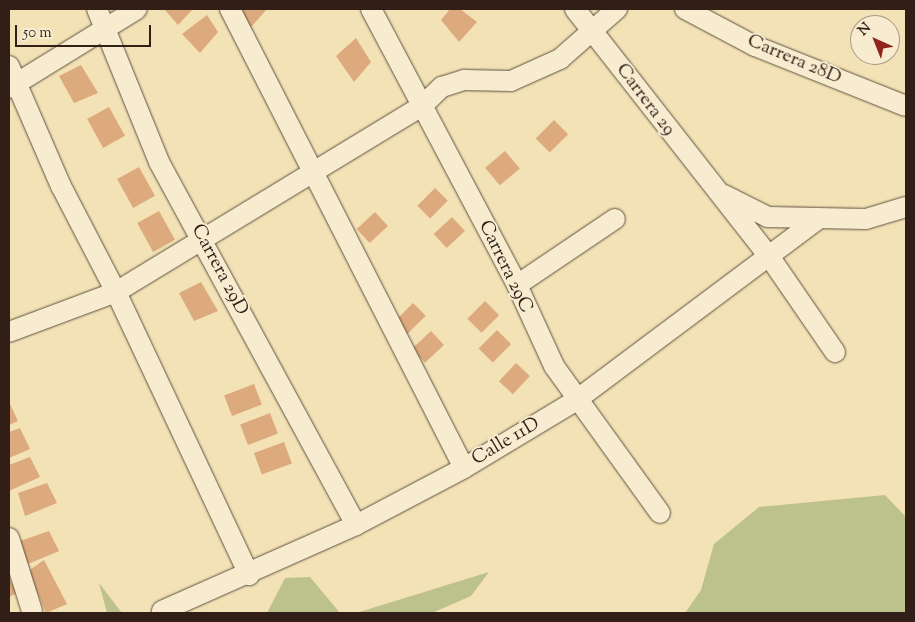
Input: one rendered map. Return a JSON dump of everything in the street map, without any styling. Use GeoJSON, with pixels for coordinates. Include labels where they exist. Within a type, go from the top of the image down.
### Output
{"type":"FeatureCollection","features":[{"type":"Feature","properties":{"kind":"street","name":"Carrera 29D"},"geometry":{"type":"LineString","coordinates":[[97,9],[159,162],[356,526]]}},
{"type":"Feature","properties":{"kind":"street"},"geometry":{"type":"LineString","coordinates":[[137,9],[106,29],[11,79],[61,186],[116,292],[249,575]]}},
{"type":"Feature","properties":{"kind":"street"},"geometry":{"type":"LineString","coordinates":[[230,9],[312,174],[464,468]]}},
{"type":"Feature","properties":{"kind":"street","name":"Carrera 29C"},"geometry":{"type":"LineString","coordinates":[[371,9],[516,285],[533,326],[575,401],[660,513]]}},
{"type":"Feature","properties":{"kind":"street","name":"Carrera 29"},"geometry":{"type":"LineString","coordinates":[[575,9],[770,259],[835,352]]}},
{"type":"Feature","properties":{"kind":"street"},"geometry":{"type":"LineString","coordinates":[[9,332],[116,292],[422,106],[442,87],[464,80],[519,77],[560,59],[617,9]]}},
{"type":"Feature","properties":{"kind":"street","name":"Carrera 28D"},"geometry":{"type":"LineString","coordinates":[[685,9],[756,46],[906,106]]}},
{"type":"Feature","properties":{"kind":"street","name":"Carrera 29"},"geometry":{"type":"LineString","coordinates":[[716,190],[768,217],[818,220],[866,219],[906,207]]}},
{"type":"Feature","properties":{"kind":"street"},"geometry":{"type":"LineString","coordinates":[[516,285],[615,219]]}},
{"type":"Feature","properties":{"kind":"street","name":"Calle 11D"},"geometry":{"type":"LineString","coordinates":[[162,610],[249,575],[356,526],[464,468],[575,401],[770,259],[818,220]]}},
{"type":"Feature","properties":{"kind":"street"},"geometry":{"type":"LineString","coordinates":[[9,538],[12,561],[32,611]]}},
{"type":"Feature","properties":{"kind":"green space"},"geometry":{"type":"Polygon","coordinates":[[[885,495],[906,517],[906,613],[685,613],[701,590],[714,544],[759,507],[885,495]]]}},
{"type":"Feature","properties":{"kind":"green space"},"geometry":{"type":"Polygon","coordinates":[[[489,572],[471,596],[432,613],[356,613],[489,572]]]}},
{"type":"Feature","properties":{"kind":"green space"},"geometry":{"type":"Polygon","coordinates":[[[310,577],[340,613],[267,613],[285,578],[310,577]]]}},
{"type":"Feature","properties":{"kind":"green space"},"geometry":{"type":"Polygon","coordinates":[[[99,583],[122,613],[107,613],[99,583]]]}},
{"type":"Feature","properties":{"kind":"building"},"geometry":{"type":"Polygon","coordinates":[[[164,9],[193,9],[178,25],[164,9]]]}},
{"type":"Feature","properties":{"kind":"building"},"geometry":{"type":"Polygon","coordinates":[[[238,9],[267,9],[251,27],[238,9]]]}},
{"type":"Feature","properties":{"kind":"building"},"geometry":{"type":"Polygon","coordinates":[[[450,9],[460,9],[477,22],[459,42],[441,20],[450,9]]]}},
{"type":"Feature","properties":{"kind":"building"},"geometry":{"type":"Polygon","coordinates":[[[207,15],[218,32],[200,53],[182,34],[207,15]]]}},
{"type":"Feature","properties":{"kind":"building"},"geometry":{"type":"Polygon","coordinates":[[[356,38],[371,62],[354,82],[336,56],[356,38]]]}},
{"type":"Feature","properties":{"kind":"building"},"geometry":{"type":"Polygon","coordinates":[[[81,65],[98,93],[74,103],[59,76],[81,65]]]}},
{"type":"Feature","properties":{"kind":"building"},"geometry":{"type":"Polygon","coordinates":[[[109,107],[125,136],[103,148],[87,119],[109,107]]]}},
{"type":"Feature","properties":{"kind":"building"},"geometry":{"type":"Polygon","coordinates":[[[554,120],[568,134],[550,153],[536,138],[554,120]]]}},
{"type":"Feature","properties":{"kind":"building"},"geometry":{"type":"Polygon","coordinates":[[[505,151],[520,169],[500,185],[485,168],[505,151]]]}},
{"type":"Feature","properties":{"kind":"building"},"geometry":{"type":"Polygon","coordinates":[[[139,167],[155,196],[133,208],[117,179],[139,167]]]}},
{"type":"Feature","properties":{"kind":"building"},"geometry":{"type":"Polygon","coordinates":[[[435,188],[448,201],[430,218],[417,206],[435,188]]]}},
{"type":"Feature","properties":{"kind":"building"},"geometry":{"type":"Polygon","coordinates":[[[159,211],[175,240],[153,252],[137,223],[159,211]]]}},
{"type":"Feature","properties":{"kind":"building"},"geometry":{"type":"Polygon","coordinates":[[[375,212],[388,226],[370,243],[357,229],[375,212]]]}},
{"type":"Feature","properties":{"kind":"building"},"geometry":{"type":"Polygon","coordinates":[[[452,217],[465,231],[447,248],[434,234],[452,217]]]}},
{"type":"Feature","properties":{"kind":"building"},"geometry":{"type":"Polygon","coordinates":[[[201,282],[218,311],[194,321],[179,293],[201,282]]]}},
{"type":"Feature","properties":{"kind":"building"},"geometry":{"type":"Polygon","coordinates":[[[485,301],[499,315],[481,333],[467,319],[485,301]]]}},
{"type":"Feature","properties":{"kind":"building"},"geometry":{"type":"Polygon","coordinates":[[[413,303],[426,316],[407,334],[395,321],[413,303]]]}},
{"type":"Feature","properties":{"kind":"building"},"geometry":{"type":"Polygon","coordinates":[[[497,330],[511,344],[493,363],[479,348],[497,330]]]}},
{"type":"Feature","properties":{"kind":"building"},"geometry":{"type":"Polygon","coordinates":[[[431,331],[444,345],[425,363],[412,349],[431,331]]]}},
{"type":"Feature","properties":{"kind":"building"},"geometry":{"type":"Polygon","coordinates":[[[516,363],[530,376],[513,394],[499,381],[516,363]]]}},
{"type":"Feature","properties":{"kind":"building"},"geometry":{"type":"Polygon","coordinates":[[[254,384],[262,405],[232,416],[224,395],[254,384]]]}},
{"type":"Feature","properties":{"kind":"building"},"geometry":{"type":"Polygon","coordinates":[[[9,402],[18,421],[9,425],[9,402]]]}},
{"type":"Feature","properties":{"kind":"building"},"geometry":{"type":"Polygon","coordinates":[[[270,413],[278,434],[248,445],[240,424],[270,413]]]}},
{"type":"Feature","properties":{"kind":"building"},"geometry":{"type":"Polygon","coordinates":[[[20,428],[30,449],[9,458],[9,432],[20,428]]]}},
{"type":"Feature","properties":{"kind":"building"},"geometry":{"type":"Polygon","coordinates":[[[284,442],[292,464],[262,475],[254,453],[284,442]]]}},
{"type":"Feature","properties":{"kind":"building"},"geometry":{"type":"Polygon","coordinates":[[[30,457],[40,477],[9,491],[9,465],[30,457]]]}},
{"type":"Feature","properties":{"kind":"building"},"geometry":{"type":"Polygon","coordinates":[[[47,483],[57,503],[25,516],[18,493],[47,483]]]}},
{"type":"Feature","properties":{"kind":"building"},"geometry":{"type":"Polygon","coordinates":[[[49,531],[59,551],[28,564],[20,541],[49,531]]]}},
{"type":"Feature","properties":{"kind":"building"},"geometry":{"type":"Polygon","coordinates":[[[44,560],[67,604],[46,613],[28,571],[44,560]]]}},
{"type":"Feature","properties":{"kind":"building"},"geometry":{"type":"Polygon","coordinates":[[[9,578],[17,593],[9,597],[9,578]]]}}]}
